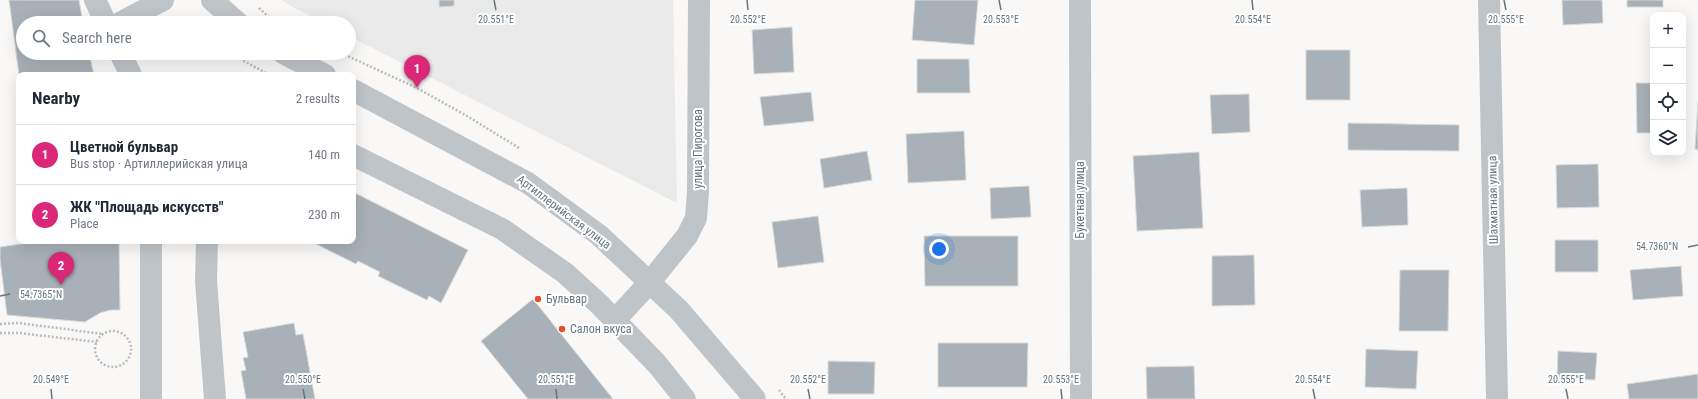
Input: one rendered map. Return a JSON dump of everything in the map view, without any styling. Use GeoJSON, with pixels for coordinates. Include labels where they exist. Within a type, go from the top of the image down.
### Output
{"type":"FeatureCollection","features":[{"type":"Feature","properties":{"kind":"street"},"geometry":{"type":"LineString","coordinates":[[95,0],[103,16]]}},
{"type":"Feature","properties":{"kind":"street"},"geometry":{"type":"LineString","coordinates":[[133,16],[163,0]]}},
{"type":"Feature","properties":{"kind":"street"},"geometry":{"type":"LineString","coordinates":[[212,0],[230,16]]}},
{"type":"Feature","properties":{"kind":"street","name":"улица Пирогова"},"geometry":{"type":"LineString","coordinates":[[615,320],[649,283],[687,236],[696,218],[698,192],[699,0]]}},
{"type":"Feature","properties":{"kind":"street","name":"Букетная улица"},"geometry":{"type":"LineString","coordinates":[[1080,0],[1082,399]]}},
{"type":"Feature","properties":{"kind":"street","name":"Шахматная улица"},"geometry":{"type":"LineString","coordinates":[[1489,0],[1497,399]]}},
{"type":"Feature","properties":{"kind":"street"},"geometry":{"type":"LineString","coordinates":[[124,60],[130,72]]}},
{"type":"Feature","properties":{"kind":"street"},"geometry":{"type":"LineString","coordinates":[[296,60],[319,72]]}},
{"type":"Feature","properties":{"kind":"street","name":"Артиллерийская улица"},"geometry":{"type":"LineString","coordinates":[[356,92],[528,183],[598,236],[679,310],[755,399]]}},
{"type":"Feature","properties":{"kind":"street"},"geometry":{"type":"LineString","coordinates":[[356,156],[502,229],[565,273],[615,320],[658,364],[685,399]]}},
{"type":"Feature","properties":{"kind":"street"},"geometry":{"type":"LineString","coordinates":[[151,244],[151,399]]}},
{"type":"Feature","properties":{"kind":"street"},"geometry":{"type":"LineString","coordinates":[[207,244],[206,281],[215,399]]}},
{"type":"Feature","properties":{"kind":"path"},"geometry":{"type":"LineString","coordinates":[[254,5],[267,16]]}},
{"type":"Feature","properties":{"kind":"path"},"geometry":{"type":"LineString","coordinates":[[242,60],[265,72]]}},
{"type":"Feature","properties":{"kind":"path"},"geometry":{"type":"LineString","coordinates":[[0,324],[19,323],[103,334],[114,331],[122,332],[132,345],[132,354],[128,361],[122,366],[114,368],[106,366],[99,361],[95,354],[97,342],[103,334]]}},
{"type":"Feature","properties":{"kind":"path"},"geometry":{"type":"LineString","coordinates":[[0,333],[19,333],[97,342]]}},
{"type":"Feature","properties":{"kind":"shaded area"},"geometry":{"type":"Polygon","coordinates":[[[282,0],[673,0],[677,203],[356,40],[356,16],[310,16],[282,0]]]}},
{"type":"Feature","properties":{"kind":"building"},"geometry":{"type":"Polygon","coordinates":[[[9,0],[79,0],[82,16],[16,16],[16,52],[9,0]]]}},
{"type":"Feature","properties":{"kind":"building"},"geometry":{"type":"Polygon","coordinates":[[[439,0],[454,0],[454,6],[439,7],[439,0]]]}},
{"type":"Feature","properties":{"kind":"building"},"geometry":{"type":"Polygon","coordinates":[[[915,0],[978,0],[974,45],[912,40],[915,0]]]}},
{"type":"Feature","properties":{"kind":"building"},"geometry":{"type":"Polygon","coordinates":[[[1562,0],[1602,0],[1603,23],[1563,25],[1562,0]]]}},
{"type":"Feature","properties":{"kind":"building"},"geometry":{"type":"Polygon","coordinates":[[[1627,0],[1663,0],[1663,7],[1627,7],[1627,0]]]}},
{"type":"Feature","properties":{"kind":"building"},"geometry":{"type":"Polygon","coordinates":[[[792,27],[794,72],[754,74],[752,30],[792,27]]]}},
{"type":"Feature","properties":{"kind":"building"},"geometry":{"type":"Polygon","coordinates":[[[1306,50],[1350,50],[1350,100],[1306,100],[1306,50]]]}},
{"type":"Feature","properties":{"kind":"building"},"geometry":{"type":"Polygon","coordinates":[[[917,59],[969,59],[970,93],[917,93],[917,59]]]}},
{"type":"Feature","properties":{"kind":"building"},"geometry":{"type":"Polygon","coordinates":[[[17,60],[91,60],[93,72],[19,72],[17,60]]]}},
{"type":"Feature","properties":{"kind":"building"},"geometry":{"type":"Polygon","coordinates":[[[1636,83],[1650,83],[1650,133],[1637,133],[1636,83]]]}},
{"type":"Feature","properties":{"kind":"building"},"geometry":{"type":"Polygon","coordinates":[[[811,92],[814,121],[764,126],[760,97],[811,92]]]}},
{"type":"Feature","properties":{"kind":"building"},"geometry":{"type":"Polygon","coordinates":[[[1249,94],[1250,132],[1212,134],[1210,95],[1249,94]]]}},
{"type":"Feature","properties":{"kind":"building"},"geometry":{"type":"Polygon","coordinates":[[[1698,102],[1698,150],[1695,149],[1698,102]]]}},
{"type":"Feature","properties":{"kind":"building"},"geometry":{"type":"Polygon","coordinates":[[[1348,123],[1459,125],[1459,151],[1348,150],[1348,123]]]}},
{"type":"Feature","properties":{"kind":"building"},"geometry":{"type":"Polygon","coordinates":[[[964,131],[966,180],[908,183],[906,134],[964,131]]]}},
{"type":"Feature","properties":{"kind":"building"},"geometry":{"type":"Polygon","coordinates":[[[867,151],[872,180],[824,188],[820,159],[867,151]]]}},
{"type":"Feature","properties":{"kind":"building"},"geometry":{"type":"Polygon","coordinates":[[[1199,152],[1203,228],[1137,231],[1133,156],[1199,152]]]}},
{"type":"Feature","properties":{"kind":"building"},"geometry":{"type":"Polygon","coordinates":[[[1598,164],[1599,207],[1557,208],[1556,165],[1598,164]]]}},
{"type":"Feature","properties":{"kind":"building"},"geometry":{"type":"Polygon","coordinates":[[[1029,186],[1031,217],[991,219],[990,188],[1029,186]]]}},
{"type":"Feature","properties":{"kind":"building"},"geometry":{"type":"Polygon","coordinates":[[[1407,188],[1408,225],[1362,227],[1360,190],[1407,188]]]}},
{"type":"Feature","properties":{"kind":"building"},"geometry":{"type":"Polygon","coordinates":[[[356,194],[468,250],[441,303],[429,296],[427,300],[378,276],[380,272],[358,261],[356,264],[316,244],[356,244],[356,194]]]}},
{"type":"Feature","properties":{"kind":"building"},"geometry":{"type":"Polygon","coordinates":[[[818,216],[824,262],[778,268],[772,222],[818,216]]]}},
{"type":"Feature","properties":{"kind":"building"},"geometry":{"type":"Polygon","coordinates":[[[924,236],[1018,236],[1018,286],[925,286],[924,236]]]}},
{"type":"Feature","properties":{"kind":"building"},"geometry":{"type":"Polygon","coordinates":[[[1555,240],[1598,240],[1598,272],[1555,272],[1555,240]]]}},
{"type":"Feature","properties":{"kind":"building"},"geometry":{"type":"Polygon","coordinates":[[[20,244],[119,244],[120,310],[110,310],[100,313],[85,322],[7,315],[0,259],[0,247],[20,244]]]}},
{"type":"Feature","properties":{"kind":"building"},"geometry":{"type":"Polygon","coordinates":[[[1254,255],[1255,305],[1212,306],[1212,256],[1254,255]]]}},
{"type":"Feature","properties":{"kind":"building"},"geometry":{"type":"Polygon","coordinates":[[[1681,266],[1683,296],[1633,300],[1630,270],[1681,266]]]}},
{"type":"Feature","properties":{"kind":"building"},"geometry":{"type":"Polygon","coordinates":[[[1400,270],[1449,270],[1448,331],[1399,331],[1400,270]]]}},
{"type":"Feature","properties":{"kind":"building"},"geometry":{"type":"Polygon","coordinates":[[[533,299],[613,399],[528,399],[481,341],[533,299]]]}},
{"type":"Feature","properties":{"kind":"building"},"geometry":{"type":"Polygon","coordinates":[[[294,323],[296,335],[303,334],[315,399],[246,399],[241,371],[246,370],[243,358],[248,357],[243,332],[294,323]]]}},
{"type":"Feature","properties":{"kind":"building"},"geometry":{"type":"Polygon","coordinates":[[[938,343],[1028,343],[1027,387],[938,387],[938,343]]]}},
{"type":"Feature","properties":{"kind":"building"},"geometry":{"type":"Polygon","coordinates":[[[1366,349],[1418,351],[1416,389],[1365,387],[1366,349]]]}},
{"type":"Feature","properties":{"kind":"building"},"geometry":{"type":"Polygon","coordinates":[[[1558,351],[1597,353],[1595,380],[1557,378],[1558,351]]]}},
{"type":"Feature","properties":{"kind":"building"},"geometry":{"type":"Polygon","coordinates":[[[828,361],[875,362],[874,394],[828,394],[828,361]]]}},
{"type":"Feature","properties":{"kind":"building"},"geometry":{"type":"Polygon","coordinates":[[[1194,366],[1195,399],[1147,399],[1146,367],[1194,366]]]}},
{"type":"Feature","properties":{"kind":"building"},"geometry":{"type":"Polygon","coordinates":[[[1698,374],[1698,399],[1629,399],[1627,384],[1698,374]]]}},
{"type":"Feature","properties":{"kind":"place","name":"Цветной бульвар"},"geometry":{"type":"Point","coordinates":[417,88]}},
{"type":"Feature","properties":{"kind":"place","name":"ЖК \"Площадь искусств\""},"geometry":{"type":"Point","coordinates":[61,285]}},
{"type":"Feature","properties":{"kind":"place","name":"Бульвар"},"geometry":{"type":"Point","coordinates":[538,299]}},
{"type":"Feature","properties":{"kind":"place","name":"Салон вкуса"},"geometry":{"type":"Point","coordinates":[562,329]}}]}
